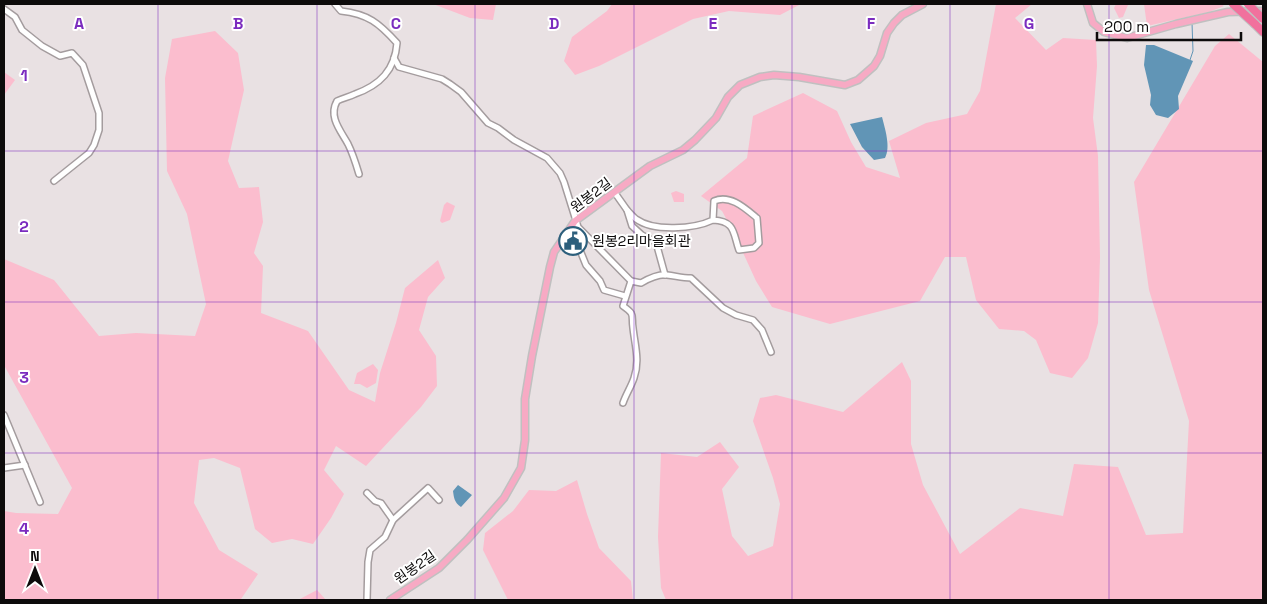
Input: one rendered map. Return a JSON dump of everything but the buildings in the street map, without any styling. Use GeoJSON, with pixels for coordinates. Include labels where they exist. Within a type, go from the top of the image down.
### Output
{"type":"FeatureCollection","features":[{"type":"Feature","properties":{"kind":"highway"},"geometry":{"type":"LineString","coordinates":[[1233,4],[1263,32]]}},
{"type":"Feature","properties":{"kind":"highway"},"geometry":{"type":"LineString","coordinates":[[1248,4],[1263,18]]}},
{"type":"Feature","properties":{"kind":"main road","name":"원봉2길"},"geometry":{"type":"LineString","coordinates":[[390,600],[434,571],[467,540],[504,498],[521,468],[525,440],[525,399],[547,284],[554,252],[575,221],[650,166],[683,150],[696,140],[716,118],[733,90],[748,81],[774,75],[799,77],[845,85],[858,80],[874,66],[880,56],[887,33],[894,23],[902,15],[923,4]]}},
{"type":"Feature","properties":{"kind":"main road"},"geometry":{"type":"LineString","coordinates":[[1087,4],[1093,23],[1104,32],[1127,38],[1228,12],[1263,11]]}},
{"type":"Feature","properties":{"kind":"street"},"geometry":{"type":"LineString","coordinates":[[335,4],[341,11],[356,13],[370,18],[398,43],[388,74],[356,94],[337,101],[334,105],[337,128],[347,143],[359,174]]}},
{"type":"Feature","properties":{"kind":"street"},"geometry":{"type":"LineString","coordinates":[[4,9],[15,17],[22,30],[55,55],[60,56],[72,53],[77,58],[83,65],[99,113],[99,130],[89,153],[54,181]]}},
{"type":"Feature","properties":{"kind":"street"},"geometry":{"type":"LineString","coordinates":[[394,58],[399,67],[450,84],[461,92],[488,123],[547,158],[560,173],[575,221],[582,232],[631,281],[641,283],[650,278],[666,275],[678,278],[691,278],[700,284],[723,308],[736,315],[753,320],[762,330],[771,352]]}},
{"type":"Feature","properties":{"kind":"street"},"geometry":{"type":"LineString","coordinates":[[615,193],[627,210],[636,219],[643,222],[664,227],[702,226],[713,220],[725,223],[734,229],[739,250],[754,248],[759,243],[757,218],[733,201],[721,198],[714,201],[713,220]]}},
{"type":"Feature","properties":{"kind":"street"},"geometry":{"type":"LineString","coordinates":[[627,210],[632,226],[641,234],[654,241],[659,250],[658,256],[662,261],[666,275]]}},
{"type":"Feature","properties":{"kind":"street"},"geometry":{"type":"LineString","coordinates":[[571,228],[586,264],[600,281],[604,290],[625,296]]}},
{"type":"Feature","properties":{"kind":"street"},"geometry":{"type":"LineString","coordinates":[[623,403],[633,381],[637,362],[637,345],[632,327],[634,318],[632,312],[623,306],[631,281]]}},
{"type":"Feature","properties":{"kind":"street"},"geometry":{"type":"LineString","coordinates":[[4,416],[40,502]]}},
{"type":"Feature","properties":{"kind":"street"},"geometry":{"type":"LineString","coordinates":[[4,468],[25,465]]}},
{"type":"Feature","properties":{"kind":"street"},"geometry":{"type":"LineString","coordinates":[[367,600],[368,555],[374,546],[385,537],[393,520],[428,488],[439,500]]}},
{"type":"Feature","properties":{"kind":"street"},"geometry":{"type":"LineString","coordinates":[[367,493],[375,502],[381,503],[393,520]]}},
{"type":"Feature","properties":{"kind":"shaded area"},"geometry":{"type":"Polygon","coordinates":[[[433,4],[496,4],[493,20],[470,18],[433,4]]]}},
{"type":"Feature","properties":{"kind":"shaded area"},"geometry":{"type":"Polygon","coordinates":[[[612,4],[801,4],[780,15],[729,11],[693,19],[599,66],[575,75],[564,61],[572,37],[607,11],[612,4]]]}},
{"type":"Feature","properties":{"kind":"shaded area"},"geometry":{"type":"Polygon","coordinates":[[[996,4],[1032,4],[1015,18],[1046,50],[1063,38],[1096,40],[1097,66],[1093,118],[1098,156],[1100,257],[1098,323],[1088,358],[1072,378],[1050,373],[1036,340],[1024,331],[999,329],[976,300],[966,257],[945,257],[920,301],[830,324],[772,307],[756,281],[722,211],[701,196],[747,158],[753,116],[803,93],[837,111],[851,142],[866,167],[900,178],[889,141],[926,123],[967,114],[980,91],[996,4]]]}},
{"type":"Feature","properties":{"kind":"shaded area"},"geometry":{"type":"Polygon","coordinates":[[[1116,4],[1128,5],[1123,17],[1119,18],[1114,8],[1116,4]]]}},
{"type":"Feature","properties":{"kind":"shaded area"},"geometry":{"type":"Polygon","coordinates":[[[1144,4],[1221,4],[1224,6],[1209,12],[1147,26],[1144,4]]]}},
{"type":"Feature","properties":{"kind":"shaded area"},"geometry":{"type":"Polygon","coordinates":[[[215,31],[238,53],[244,90],[228,161],[239,188],[259,187],[263,222],[254,253],[263,266],[261,313],[308,331],[349,390],[375,402],[380,373],[405,288],[438,260],[445,278],[428,297],[419,330],[436,356],[437,386],[421,407],[366,466],[336,446],[324,470],[344,494],[331,518],[313,544],[292,539],[272,543],[255,529],[240,468],[214,458],[199,460],[194,503],[219,550],[258,574],[241,599],[246,600],[4,600],[4,511],[58,514],[72,488],[5,367],[4,259],[54,280],[99,336],[136,333],[195,336],[206,304],[187,214],[167,171],[165,78],[172,39],[215,31]]]}},
{"type":"Feature","properties":{"kind":"shaded area"},"geometry":{"type":"Polygon","coordinates":[[[1229,34],[1263,62],[1263,600],[666,600],[661,588],[658,537],[661,453],[697,457],[720,442],[739,467],[722,489],[732,536],[748,556],[773,546],[780,504],[753,421],[760,398],[776,395],[843,412],[902,362],[911,381],[911,444],[923,485],[960,554],[1020,508],[1063,516],[1074,464],[1118,467],[1146,535],[1183,533],[1189,421],[1149,290],[1134,182],[1215,46],[1229,34]]]}},
{"type":"Feature","properties":{"kind":"shaded area"},"geometry":{"type":"Polygon","coordinates":[[[4,72],[15,80],[4,95],[4,72]]]}},
{"type":"Feature","properties":{"kind":"shaded area"},"geometry":{"type":"Polygon","coordinates":[[[676,191],[684,194],[684,202],[674,202],[671,193],[676,191]]]}},
{"type":"Feature","properties":{"kind":"shaded area"},"geometry":{"type":"Polygon","coordinates":[[[447,202],[455,206],[450,220],[442,223],[440,221],[444,205],[447,202]]]}},
{"type":"Feature","properties":{"kind":"shaded area"},"geometry":{"type":"Polygon","coordinates":[[[373,364],[378,370],[376,383],[367,388],[360,384],[354,384],[357,373],[373,364]]]}},
{"type":"Feature","properties":{"kind":"shaded area"},"geometry":{"type":"Polygon","coordinates":[[[577,480],[599,548],[631,581],[633,600],[508,600],[483,550],[485,533],[513,511],[529,490],[556,491],[577,480]]]}},
{"type":"Feature","properties":{"kind":"shaded area"},"geometry":{"type":"Polygon","coordinates":[[[317,590],[326,600],[298,600],[317,590]]]}},
{"type":"Feature","properties":{"kind":"water"},"geometry":{"type":"Polygon","coordinates":[[[1146,45],[1154,45],[1193,61],[1178,96],[1179,109],[1168,118],[1156,115],[1150,105],[1151,95],[1144,65],[1146,45]]]}},
{"type":"Feature","properties":{"kind":"water"},"geometry":{"type":"Polygon","coordinates":[[[882,117],[887,138],[887,154],[885,158],[874,160],[862,147],[850,124],[882,117]]]}},
{"type":"Feature","properties":{"kind":"water"},"geometry":{"type":"Polygon","coordinates":[[[458,485],[472,495],[461,507],[454,498],[453,491],[458,485]]]}},
{"type":"Feature","properties":{"kind":"waterway"},"geometry":{"type":"LineString","coordinates":[[1190,60],[1193,51],[1192,23]]}},
{"type":"Feature","properties":{"kind":"place","name":"원봉2리마을회관"},"geometry":{"type":"Point","coordinates":[573,241]}}]}
